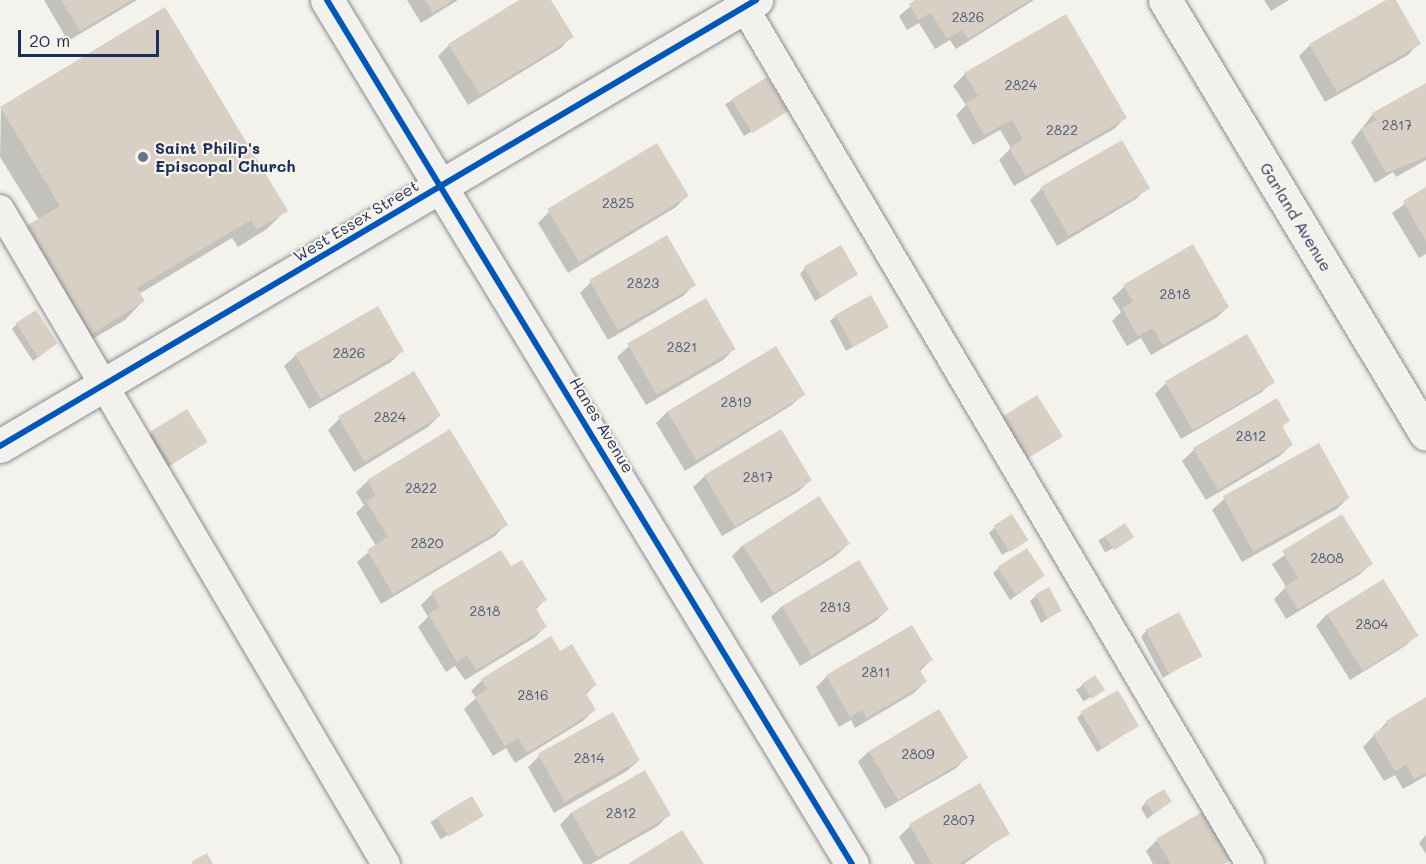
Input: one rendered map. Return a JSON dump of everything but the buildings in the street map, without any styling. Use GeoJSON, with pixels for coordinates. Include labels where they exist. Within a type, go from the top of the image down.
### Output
{"type":"FeatureCollection","features":[{"type":"Feature","properties":{"kind":"street","name":"Hanes Avenue"},"geometry":{"type":"LineString","coordinates":[[327,0],[852,864]]}},
{"type":"Feature","properties":{"kind":"street","name":"Garland Avenue"},"geometry":{"type":"LineString","coordinates":[[1165,0],[1426,434]]}},
{"type":"Feature","properties":{"kind":"street","name":"West Essex Street"},"geometry":{"type":"LineString","coordinates":[[0,446],[441,186],[747,2]]}},
{"type":"Feature","properties":{"kind":"lane"},"geometry":{"type":"LineString","coordinates":[[747,2],[1250,864]]}},
{"type":"Feature","properties":{"kind":"lane"},"geometry":{"type":"LineString","coordinates":[[0,209],[386,864]]}},
{"type":"Feature","properties":{"kind":"cycle path"},"geometry":{"type":"LineString","coordinates":[[327,0],[852,864]]}},
{"type":"Feature","properties":{"kind":"cycle path"},"geometry":{"type":"LineString","coordinates":[[0,446],[756,0]]}},
{"type":"Feature","properties":{"kind":"place","name":"Saint Philip's Episcopal Church"},"geometry":{"type":"Point","coordinates":[143,157]}}]}
